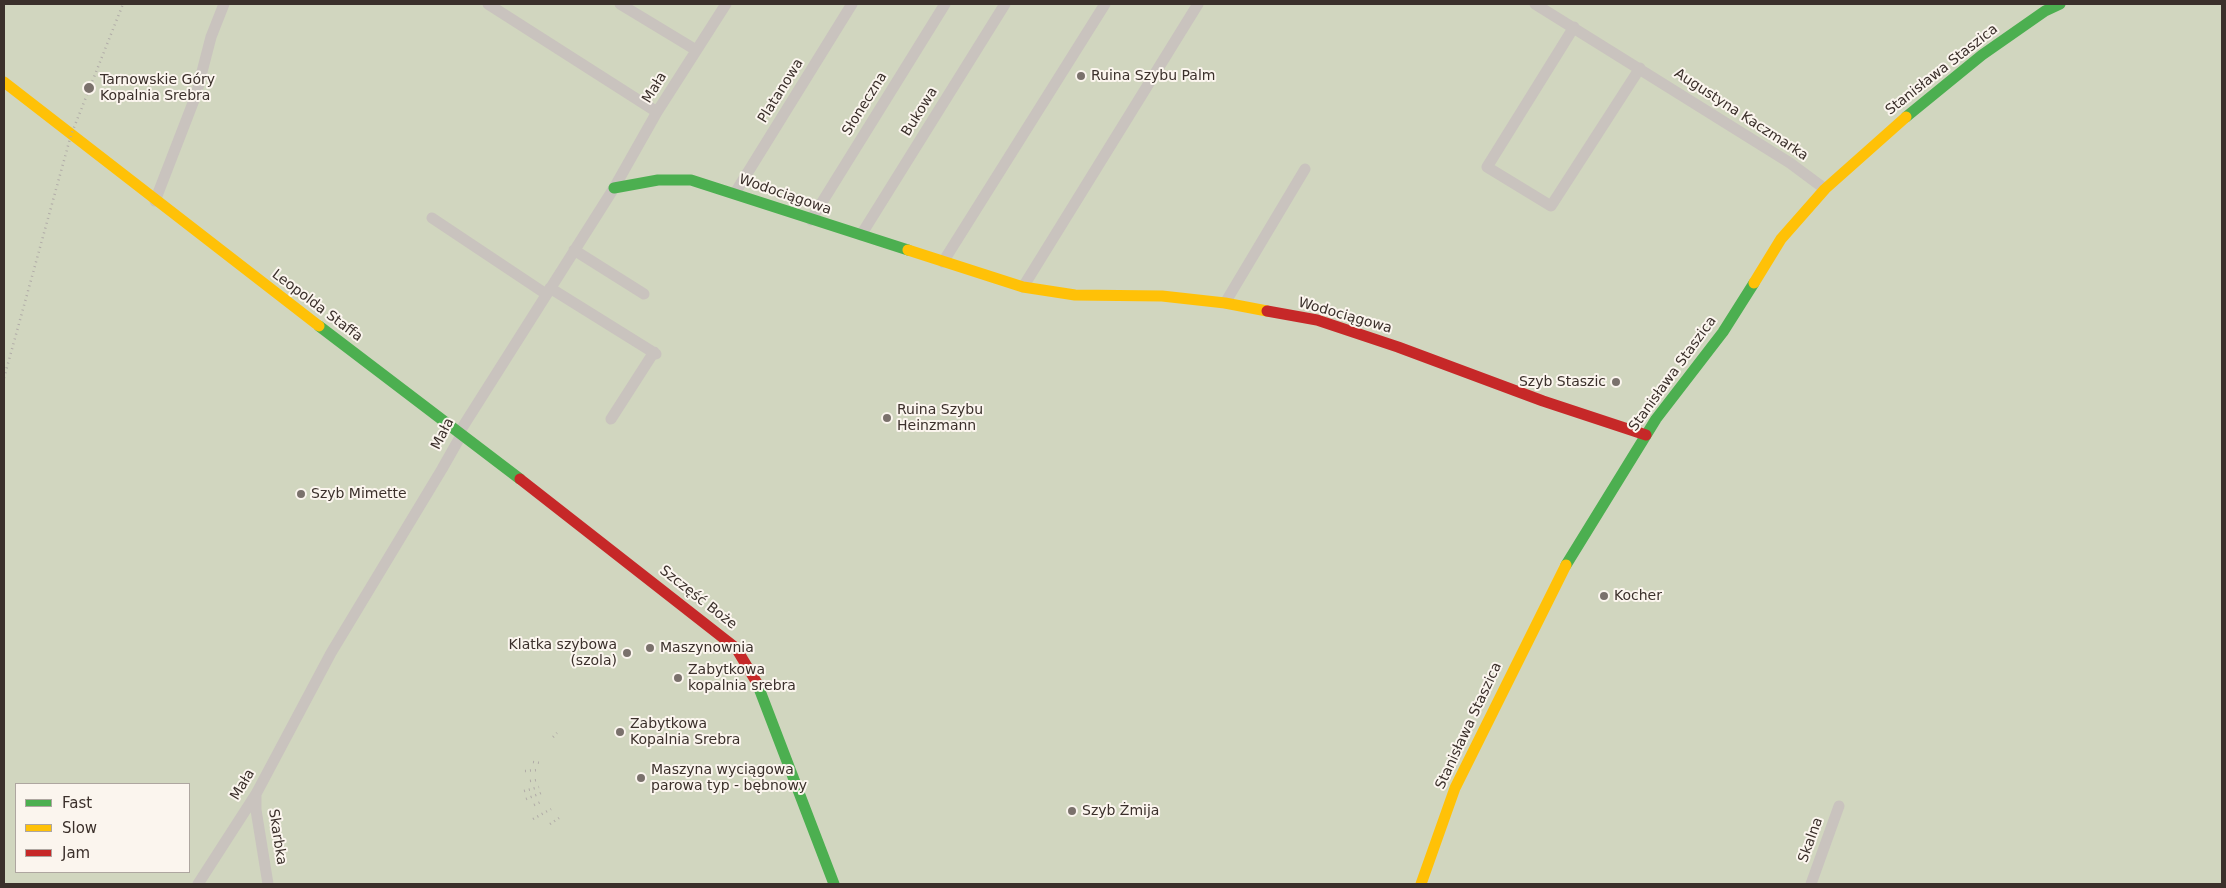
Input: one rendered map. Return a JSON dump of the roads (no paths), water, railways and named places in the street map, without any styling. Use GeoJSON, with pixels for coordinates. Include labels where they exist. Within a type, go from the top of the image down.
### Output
{"type":"FeatureCollection","features":[{"type":"Feature","properties":{"kind":"street"},"geometry":{"type":"LineString","coordinates":[[155,201],[196,94],[211,37],[224,4]]}},
{"type":"Feature","properties":{"kind":"street"},"geometry":{"type":"LineString","coordinates":[[488,4],[657,112]]}},
{"type":"Feature","properties":{"kind":"street"},"geometry":{"type":"LineString","coordinates":[[620,4],[696,50]]}},
{"type":"Feature","properties":{"kind":"street","name":"Mała"},"geometry":{"type":"LineString","coordinates":[[198,884],[256,794],[331,653],[408,528],[461,434],[462,428],[614,188],[657,112],[726,4]]}},
{"type":"Feature","properties":{"kind":"street","name":"Platanowa"},"geometry":{"type":"LineString","coordinates":[[735,194],[852,4]]}},
{"type":"Feature","properties":{"kind":"street","name":"Słoneczna"},"geometry":{"type":"LineString","coordinates":[[811,220],[945,4]]}},
{"type":"Feature","properties":{"kind":"street","name":"Bukowa"},"geometry":{"type":"LineString","coordinates":[[861,235],[1005,4]]}},
{"type":"Feature","properties":{"kind":"street"},"geometry":{"type":"LineString","coordinates":[[943,262],[1105,4]]}},
{"type":"Feature","properties":{"kind":"street"},"geometry":{"type":"LineString","coordinates":[[1023,287],[1198,4]]}},
{"type":"Feature","properties":{"kind":"street","name":"Augustyna Kaczmarka"},"geometry":{"type":"LineString","coordinates":[[1535,4],[1790,163],[1825,189]]}},
{"type":"Feature","properties":{"kind":"street","name":"Stanisława Staszica"},"geometry":{"type":"LineString","coordinates":[[1421,884],[1455,788],[1557,580],[1656,418],[1722,332],[1781,239],[1825,189],[1872,145],[1982,55],[2060,4]]}},
{"type":"Feature","properties":{"kind":"street"},"geometry":{"type":"LineString","coordinates":[[1574,27],[1487,167],[1551,206],[1640,68]]}},
{"type":"Feature","properties":{"kind":"street","name":"Leopolda Staffa"},"geometry":{"type":"LineString","coordinates":[[4,82],[155,201],[461,434]]}},
{"type":"Feature","properties":{"kind":"street"},"geometry":{"type":"LineString","coordinates":[[1225,303],[1306,169]]}},
{"type":"Feature","properties":{"kind":"street","name":"Wodociągowa"},"geometry":{"type":"LineString","coordinates":[[614,188],[673,179],[691,180],[1023,287],[1075,295],[1162,296],[1225,303],[1317,320],[1398,347],[1543,401],[1646,435]]}},
{"type":"Feature","properties":{"kind":"street"},"geometry":{"type":"LineString","coordinates":[[432,218],[548,291],[655,353],[612,419]]}},
{"type":"Feature","properties":{"kind":"street"},"geometry":{"type":"LineString","coordinates":[[574,250],[644,294]]}},
{"type":"Feature","properties":{"kind":"street","name":"Szczęść Boże"},"geometry":{"type":"LineString","coordinates":[[461,434],[736,648],[754,676],[834,884]]}},
{"type":"Feature","properties":{"kind":"street","name":"Skarbka"},"geometry":{"type":"LineString","coordinates":[[256,794],[256,810],[268,884]]}},
{"type":"Feature","properties":{"kind":"street","name":"Skalna"},"geometry":{"type":"LineString","coordinates":[[1811,884],[1839,806]]}},
{"type":"Feature","properties":{"kind":"railway"},"geometry":{"type":"LineString","coordinates":[[4,378],[71,135],[123,4]]}},
{"type":"Feature","properties":{"kind":"railway"},"geometry":{"type":"LineString","coordinates":[[553,737],[557,733]]}},
{"type":"Feature","properties":{"kind":"railway"},"geometry":{"type":"LineString","coordinates":[[533,762],[541,763]]}},
{"type":"Feature","properties":{"kind":"railway"},"geometry":{"type":"LineString","coordinates":[[525,771],[538,770]]}},
{"type":"Feature","properties":{"kind":"railway"},"geometry":{"type":"LineString","coordinates":[[530,781],[537,780]]}},
{"type":"Feature","properties":{"kind":"railway"},"geometry":{"type":"LineString","coordinates":[[524,791],[539,787]]}},
{"type":"Feature","properties":{"kind":"railway"},"geometry":{"type":"LineString","coordinates":[[526,799],[541,793]]}},
{"type":"Feature","properties":{"kind":"railway"},"geometry":{"type":"LineString","coordinates":[[534,805],[543,801]]}},
{"type":"Feature","properties":{"kind":"railway"},"geometry":{"type":"LineString","coordinates":[[533,819],[551,809]]}},
{"type":"Feature","properties":{"kind":"railway"},"geometry":{"type":"LineString","coordinates":[[550,824],[559,818]]}},
{"type":"Feature","properties":{"kind":"place","name":"Ruina Szybu Palm"},"geometry":{"type":"Point","coordinates":[1081,76]}},
{"type":"Feature","properties":{"kind":"place","name":"Tarnowskie Góry Kopalnia Srebra"},"geometry":{"type":"Point","coordinates":[89,88]}},
{"type":"Feature","properties":{"kind":"place","name":"Szyb Staszic"},"geometry":{"type":"Point","coordinates":[1616,382]}},
{"type":"Feature","properties":{"kind":"place","name":"Ruina Szybu Heinzmann"},"geometry":{"type":"Point","coordinates":[887,418]}},
{"type":"Feature","properties":{"kind":"place","name":"Szyb Mimette"},"geometry":{"type":"Point","coordinates":[301,494]}},
{"type":"Feature","properties":{"kind":"place","name":"Kocher"},"geometry":{"type":"Point","coordinates":[1604,596]}},
{"type":"Feature","properties":{"kind":"place","name":"Maszynownia"},"geometry":{"type":"Point","coordinates":[650,648]}},
{"type":"Feature","properties":{"kind":"place","name":"Klatka szybowa (szola)"},"geometry":{"type":"Point","coordinates":[627,653]}},
{"type":"Feature","properties":{"kind":"place","name":"Zabytkowa kopalnia srebra"},"geometry":{"type":"Point","coordinates":[678,678]}},
{"type":"Feature","properties":{"kind":"place","name":"Zabytkowa Kopalnia Srebra"},"geometry":{"type":"Point","coordinates":[620,732]}},
{"type":"Feature","properties":{"kind":"place","name":"Maszyna wyciągowa parowa typ - bębnowy"},"geometry":{"type":"Point","coordinates":[641,778]}},
{"type":"Feature","properties":{"kind":"place","name":"Szyb Żmija"},"geometry":{"type":"Point","coordinates":[1072,811]}}]}
